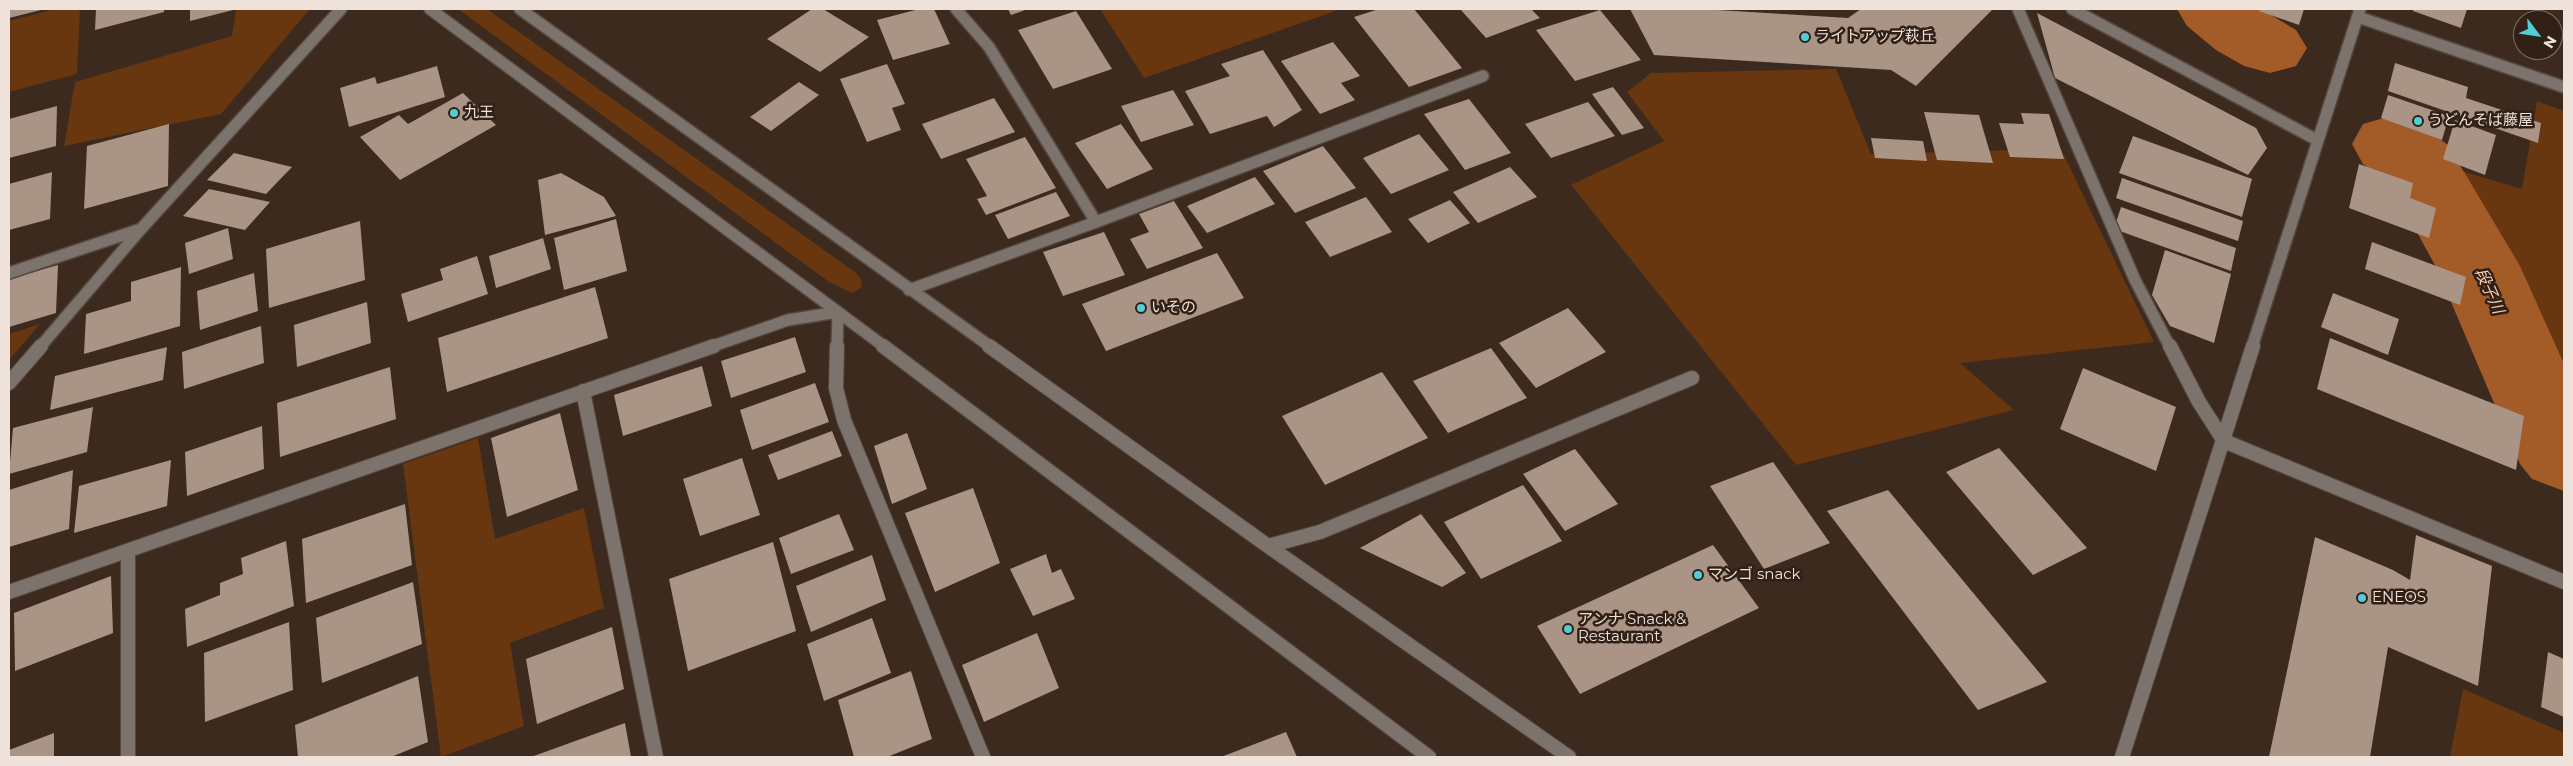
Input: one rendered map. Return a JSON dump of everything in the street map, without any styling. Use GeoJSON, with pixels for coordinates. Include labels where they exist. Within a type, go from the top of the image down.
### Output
{"type":"FeatureCollection","features":[{"type":"Feature","properties":{"kind":"street"},"geometry":{"type":"LineString","coordinates":[[9,382],[141,229],[341,9]]}},
{"type":"Feature","properties":{"kind":"street"},"geometry":{"type":"LineString","coordinates":[[430,9],[838,312],[1429,757]]}},
{"type":"Feature","properties":{"kind":"street"},"geometry":{"type":"LineString","coordinates":[[520,9],[1268,546],[1569,757]]}},
{"type":"Feature","properties":{"kind":"street"},"geometry":{"type":"LineString","coordinates":[[956,9],[989,47],[1096,222]]}},
{"type":"Feature","properties":{"kind":"street"},"geometry":{"type":"LineString","coordinates":[[2018,9],[2135,280],[2199,402],[2224,441],[2564,582]]}},
{"type":"Feature","properties":{"kind":"street"},"geometry":{"type":"LineString","coordinates":[[2072,9],[2172,64],[2318,140]]}},
{"type":"Feature","properties":{"kind":"street"},"geometry":{"type":"LineString","coordinates":[[2122,757],[2359,13],[2564,87]]}},
{"type":"Feature","properties":{"kind":"street"},"geometry":{"type":"LineString","coordinates":[[909,290],[1096,222],[1483,76]]}},
{"type":"Feature","properties":{"kind":"street"},"geometry":{"type":"LineString","coordinates":[[9,273],[141,229]]}},
{"type":"Feature","properties":{"kind":"street"},"geometry":{"type":"LineString","coordinates":[[9,592],[788,320],[838,312]]}},
{"type":"Feature","properties":{"kind":"street"},"geometry":{"type":"LineString","coordinates":[[838,312],[836,388],[844,420],[983,757]]}},
{"type":"Feature","properties":{"kind":"street"},"geometry":{"type":"LineString","coordinates":[[1268,546],[1320,532],[1692,378]]}},
{"type":"Feature","properties":{"kind":"street"},"geometry":{"type":"LineString","coordinates":[[583,391],[656,757]]}},
{"type":"Feature","properties":{"kind":"street"},"geometry":{"type":"LineString","coordinates":[[128,551],[128,757]]}},
{"type":"Feature","properties":{"kind":"shaded area"},"geometry":{"type":"Polygon","coordinates":[[[55,9],[80,9],[77,74],[9,92],[9,21],[55,9]]]}},
{"type":"Feature","properties":{"kind":"shaded area"},"geometry":{"type":"Polygon","coordinates":[[[236,9],[310,9],[221,114],[64,146],[75,82],[232,36],[236,9]]]}},
{"type":"Feature","properties":{"kind":"shaded area"},"geometry":{"type":"Polygon","coordinates":[[[458,9],[487,9],[855,272],[861,279],[862,287],[852,293],[829,282],[458,9]]]}},
{"type":"Feature","properties":{"kind":"shaded area"},"geometry":{"type":"Polygon","coordinates":[[[1100,9],[1341,9],[1144,78],[1100,9]]]}},
{"type":"Feature","properties":{"kind":"shaded area"},"geometry":{"type":"Polygon","coordinates":[[[1836,69],[1871,154],[2061,149],[2154,342],[1960,363],[2014,410],[1796,465],[1571,185],[1664,141],[1627,92],[1651,73],[1836,69]]]}},
{"type":"Feature","properties":{"kind":"shaded area"},"geometry":{"type":"Polygon","coordinates":[[[2537,101],[2564,111],[2564,429],[2506,389],[2411,156],[2522,189],[2537,101]]]}},
{"type":"Feature","properties":{"kind":"shaded area"},"geometry":{"type":"Polygon","coordinates":[[[40,324],[9,360],[9,334],[40,324]]]}},
{"type":"Feature","properties":{"kind":"shaded area"},"geometry":{"type":"Polygon","coordinates":[[[478,438],[495,539],[584,508],[604,608],[510,643],[524,726],[441,757],[403,464],[478,438]]]}},
{"type":"Feature","properties":{"kind":"shaded area"},"geometry":{"type":"Polygon","coordinates":[[[2463,689],[2564,733],[2564,757],[2450,757],[2463,689]]]}},
{"type":"Feature","properties":{"kind":"building"},"geometry":{"type":"Polygon","coordinates":[[[9,9],[45,9],[9,18],[9,9]]]}},
{"type":"Feature","properties":{"kind":"building"},"geometry":{"type":"Polygon","coordinates":[[[96,9],[164,9],[164,12],[95,30],[96,9]]]}},
{"type":"Feature","properties":{"kind":"building"},"geometry":{"type":"Polygon","coordinates":[[[190,9],[237,9],[190,21],[190,9]]]}},
{"type":"Feature","properties":{"kind":"building"},"geometry":{"type":"Polygon","coordinates":[[[812,9],[823,9],[869,37],[820,72],[767,39],[812,9]]]}},
{"type":"Feature","properties":{"kind":"building"},"geometry":{"type":"Polygon","coordinates":[[[919,9],[934,9],[950,44],[893,60],[877,20],[919,9]]]}},
{"type":"Feature","properties":{"kind":"building"},"geometry":{"type":"Polygon","coordinates":[[[1008,9],[1028,9],[1011,15],[1008,9]]]}},
{"type":"Feature","properties":{"kind":"building"},"geometry":{"type":"Polygon","coordinates":[[[1379,9],[1414,9],[1462,68],[1409,87],[1354,17],[1379,9]]]}},
{"type":"Feature","properties":{"kind":"building"},"geometry":{"type":"Polygon","coordinates":[[[1531,9],[1540,18],[1486,38],[1461,10],[1531,9]]]}},
{"type":"Feature","properties":{"kind":"building","name":"ライトアップ萩丘"},"geometry":{"type":"Polygon","coordinates":[[[1630,9],[1701,9],[1848,18],[1861,9],[1993,9],[1916,86],[1891,70],[1654,55],[1630,9]]]}},
{"type":"Feature","properties":{"kind":"building"},"geometry":{"type":"Polygon","coordinates":[[[2260,9],[2304,9],[2299,25],[2259,11],[2260,9]]]}},
{"type":"Feature","properties":{"kind":"building"},"geometry":{"type":"Polygon","coordinates":[[[2414,9],[2467,9],[2461,28],[2413,11],[2414,9]]]}},
{"type":"Feature","properties":{"kind":"building"},"geometry":{"type":"Polygon","coordinates":[[[1600,10],[1641,60],[1575,81],[1536,30],[1600,10]]]}},
{"type":"Feature","properties":{"kind":"building"},"geometry":{"type":"Polygon","coordinates":[[[1076,11],[1112,69],[1053,89],[1018,30],[1076,11]]]}},
{"type":"Feature","properties":{"kind":"building"},"geometry":{"type":"Polygon","coordinates":[[[2037,13],[2256,128],[2267,148],[2248,175],[2055,78],[2037,13]]]}},
{"type":"Feature","properties":{"kind":"building"},"geometry":{"type":"Polygon","coordinates":[[[1333,42],[1360,76],[1341,83],[1355,100],[1320,114],[1281,61],[1333,42]]]}},
{"type":"Feature","properties":{"kind":"building"},"geometry":{"type":"Polygon","coordinates":[[[1263,50],[1302,110],[1274,127],[1267,116],[1210,134],[1185,91],[1230,76],[1221,64],[1263,50]]]}},
{"type":"Feature","properties":{"kind":"building"},"geometry":{"type":"Polygon","coordinates":[[[2395,63],[2468,87],[2466,98],[2541,123],[2538,143],[2388,91],[2395,63]]]}},
{"type":"Feature","properties":{"kind":"building"},"geometry":{"type":"Polygon","coordinates":[[[887,64],[905,104],[892,108],[901,130],[867,142],[840,79],[887,64]]]}},
{"type":"Feature","properties":{"kind":"building"},"geometry":{"type":"Polygon","coordinates":[[[437,66],[445,97],[349,127],[340,88],[375,77],[377,84],[437,66]]]}},
{"type":"Feature","properties":{"kind":"building"},"geometry":{"type":"Polygon","coordinates":[[[799,82],[819,95],[771,131],[750,117],[799,82]]]}},
{"type":"Feature","properties":{"kind":"building"},"geometry":{"type":"Polygon","coordinates":[[[1613,87],[1644,128],[1622,135],[1592,94],[1613,87]]]}},
{"type":"Feature","properties":{"kind":"building"},"geometry":{"type":"Polygon","coordinates":[[[1173,90],[1194,125],[1141,142],[1121,106],[1173,90]]]}},
{"type":"Feature","properties":{"kind":"building"},"geometry":{"type":"Polygon","coordinates":[[[463,93],[496,125],[400,180],[360,137],[399,115],[408,124],[463,93]]]}},
{"type":"Feature","properties":{"kind":"building"},"geometry":{"type":"Polygon","coordinates":[[[2388,95],[2449,116],[2442,140],[2381,118],[2388,95]]]}},
{"type":"Feature","properties":{"kind":"building"},"geometry":{"type":"Polygon","coordinates":[[[994,98],[1015,132],[941,159],[922,124],[994,98]]]}},
{"type":"Feature","properties":{"kind":"building"},"geometry":{"type":"Polygon","coordinates":[[[1469,99],[1511,153],[1465,170],[1424,114],[1469,99]]]}},
{"type":"Feature","properties":{"kind":"building"},"geometry":{"type":"Polygon","coordinates":[[[1588,102],[1615,136],[1551,158],[1525,124],[1588,102]]]}},
{"type":"Feature","properties":{"kind":"building"},"geometry":{"type":"Polygon","coordinates":[[[57,106],[56,146],[9,158],[9,119],[57,106]]]}},
{"type":"Feature","properties":{"kind":"building"},"geometry":{"type":"Polygon","coordinates":[[[1924,112],[1979,115],[1993,163],[1937,160],[1924,112]]]}},
{"type":"Feature","properties":{"kind":"building"},"geometry":{"type":"Polygon","coordinates":[[[2021,113],[2049,114],[2064,159],[2010,157],[1999,123],[2024,124],[2021,113]]]}},
{"type":"Feature","properties":{"kind":"building"},"geometry":{"type":"Polygon","coordinates":[[[2455,120],[2496,135],[2485,175],[2443,159],[2455,120]]]}},
{"type":"Feature","properties":{"kind":"building"},"geometry":{"type":"Polygon","coordinates":[[[169,124],[168,186],[84,209],[87,146],[169,124]]]}},
{"type":"Feature","properties":{"kind":"building"},"geometry":{"type":"Polygon","coordinates":[[[1121,124],[1153,169],[1107,189],[1075,143],[1121,124]]]}},
{"type":"Feature","properties":{"kind":"building"},"geometry":{"type":"Polygon","coordinates":[[[1419,134],[1449,170],[1391,194],[1363,158],[1419,134]]]}},
{"type":"Feature","properties":{"kind":"building"},"geometry":{"type":"Polygon","coordinates":[[[2133,136],[2252,179],[2242,217],[2119,173],[2133,136]]]}},
{"type":"Feature","properties":{"kind":"building"},"geometry":{"type":"Polygon","coordinates":[[[1025,137],[1056,188],[986,215],[977,199],[987,196],[966,159],[1025,137]]]}},
{"type":"Feature","properties":{"kind":"building"},"geometry":{"type":"Polygon","coordinates":[[[1871,138],[1923,141],[1927,161],[1875,158],[1871,138]]]}},
{"type":"Feature","properties":{"kind":"building"},"geometry":{"type":"Polygon","coordinates":[[[1323,146],[1356,188],[1295,213],[1263,171],[1323,146]]]}},
{"type":"Feature","properties":{"kind":"building"},"geometry":{"type":"Polygon","coordinates":[[[234,153],[292,167],[266,194],[207,180],[234,153]]]}},
{"type":"Feature","properties":{"kind":"building"},"geometry":{"type":"Polygon","coordinates":[[[2359,164],[2413,183],[2410,198],[2436,208],[2429,238],[2349,208],[2359,164]]]}},
{"type":"Feature","properties":{"kind":"building"},"geometry":{"type":"Polygon","coordinates":[[[1510,167],[1537,197],[1478,223],[1453,192],[1510,167]]]}},
{"type":"Feature","properties":{"kind":"building"},"geometry":{"type":"Polygon","coordinates":[[[52,172],[50,219],[9,230],[9,184],[52,172]]]}},
{"type":"Feature","properties":{"kind":"building"},"geometry":{"type":"Polygon","coordinates":[[[561,173],[604,197],[616,216],[545,235],[538,180],[561,173]]]}},
{"type":"Feature","properties":{"kind":"building"},"geometry":{"type":"Polygon","coordinates":[[[1255,177],[1275,204],[1207,233],[1187,206],[1255,177]]]}},
{"type":"Feature","properties":{"kind":"building"},"geometry":{"type":"Polygon","coordinates":[[[2122,178],[2243,221],[2238,241],[2116,198],[2122,178]]]}},
{"type":"Feature","properties":{"kind":"building"},"geometry":{"type":"Polygon","coordinates":[[[209,189],[270,202],[245,230],[183,216],[209,189]]]}},
{"type":"Feature","properties":{"kind":"building"},"geometry":{"type":"Polygon","coordinates":[[[1056,192],[1070,216],[1008,239],[995,215],[1056,192]]]}},
{"type":"Feature","properties":{"kind":"building"},"geometry":{"type":"Polygon","coordinates":[[[1366,197],[1392,232],[1330,257],[1305,222],[1366,197]]]}},
{"type":"Feature","properties":{"kind":"building"},"geometry":{"type":"Polygon","coordinates":[[[1450,200],[1470,223],[1428,243],[1408,219],[1450,200]]]}},
{"type":"Feature","properties":{"kind":"building"},"geometry":{"type":"Polygon","coordinates":[[[1174,201],[1203,248],[1147,269],[1130,239],[1149,232],[1139,214],[1174,201]]]}},
{"type":"Feature","properties":{"kind":"building"},"geometry":{"type":"Polygon","coordinates":[[[2121,207],[2236,248],[2231,271],[2114,229],[2121,207]]]}},
{"type":"Feature","properties":{"kind":"building"},"geometry":{"type":"Polygon","coordinates":[[[616,219],[627,271],[564,290],[554,238],[616,219]]]}},
{"type":"Feature","properties":{"kind":"building"},"geometry":{"type":"Polygon","coordinates":[[[360,221],[365,280],[269,308],[266,249],[360,221]]]}},
{"type":"Feature","properties":{"kind":"building"},"geometry":{"type":"Polygon","coordinates":[[[228,228],[233,259],[189,274],[185,243],[228,228]]]}},
{"type":"Feature","properties":{"kind":"building"},"geometry":{"type":"Polygon","coordinates":[[[1104,232],[1125,275],[1063,296],[1043,252],[1104,232]]]}},
{"type":"Feature","properties":{"kind":"building"},"geometry":{"type":"Polygon","coordinates":[[[543,238],[551,269],[496,288],[489,256],[543,238]]]}},
{"type":"Feature","properties":{"kind":"building"},"geometry":{"type":"Polygon","coordinates":[[[2372,242],[2466,277],[2460,305],[2365,269],[2372,242]]]}},
{"type":"Feature","properties":{"kind":"building"},"geometry":{"type":"Polygon","coordinates":[[[2165,250],[2231,274],[2214,343],[2170,326],[2152,295],[2165,250]]]}},
{"type":"Feature","properties":{"kind":"building"},"geometry":{"type":"Polygon","coordinates":[[[1217,253],[1244,298],[1106,351],[1082,304],[1217,253]]]}},
{"type":"Feature","properties":{"kind":"building"},"geometry":{"type":"Polygon","coordinates":[[[477,256],[488,294],[408,322],[401,294],[443,280],[440,269],[477,256]]]}},
{"type":"Feature","properties":{"kind":"building"},"geometry":{"type":"Polygon","coordinates":[[[58,265],[56,313],[9,327],[9,279],[58,265]]]}},
{"type":"Feature","properties":{"kind":"building"},"geometry":{"type":"Polygon","coordinates":[[[181,267],[180,326],[84,354],[86,314],[131,301],[131,282],[181,267]]]}},
{"type":"Feature","properties":{"kind":"building"},"geometry":{"type":"Polygon","coordinates":[[[254,273],[258,311],[200,330],[197,291],[254,273]]]}},
{"type":"Feature","properties":{"kind":"building"},"geometry":{"type":"Polygon","coordinates":[[[595,287],[608,338],[447,392],[438,338],[595,287]]]}},
{"type":"Feature","properties":{"kind":"building"},"geometry":{"type":"Polygon","coordinates":[[[2333,293],[2399,319],[2388,355],[2321,327],[2333,293]]]}},
{"type":"Feature","properties":{"kind":"building"},"geometry":{"type":"Polygon","coordinates":[[[367,302],[371,343],[297,367],[294,325],[367,302]]]}},
{"type":"Feature","properties":{"kind":"building"},"geometry":{"type":"Polygon","coordinates":[[[1568,308],[1606,352],[1536,388],[1499,343],[1568,308]]]}},
{"type":"Feature","properties":{"kind":"building"},"geometry":{"type":"Polygon","coordinates":[[[261,326],[264,363],[184,389],[182,352],[261,326]]]}},
{"type":"Feature","properties":{"kind":"building"},"geometry":{"type":"Polygon","coordinates":[[[795,337],[806,372],[731,398],[721,361],[795,337]]]}},
{"type":"Feature","properties":{"kind":"building"},"geometry":{"type":"Polygon","coordinates":[[[2330,338],[2524,416],[2516,470],[2317,389],[2330,338]]]}},
{"type":"Feature","properties":{"kind":"building"},"geometry":{"type":"Polygon","coordinates":[[[167,347],[163,380],[50,410],[55,376],[167,347]]]}},
{"type":"Feature","properties":{"kind":"building"},"geometry":{"type":"Polygon","coordinates":[[[1491,348],[1527,398],[1448,433],[1413,381],[1491,348]]]}},
{"type":"Feature","properties":{"kind":"building"},"geometry":{"type":"Polygon","coordinates":[[[702,366],[712,406],[623,436],[614,395],[702,366]]]}},
{"type":"Feature","properties":{"kind":"building"},"geometry":{"type":"Polygon","coordinates":[[[390,367],[396,419],[280,457],[277,403],[390,367]]]}},
{"type":"Feature","properties":{"kind":"building"},"geometry":{"type":"Polygon","coordinates":[[[2083,368],[2176,407],[2156,471],[2060,429],[2083,368]]]}},
{"type":"Feature","properties":{"kind":"building"},"geometry":{"type":"Polygon","coordinates":[[[1382,372],[1428,438],[1325,485],[1282,416],[1382,372]]]}},
{"type":"Feature","properties":{"kind":"building"},"geometry":{"type":"Polygon","coordinates":[[[815,383],[829,422],[752,450],[740,410],[815,383]]]}},
{"type":"Feature","properties":{"kind":"building"},"geometry":{"type":"Polygon","coordinates":[[[93,407],[87,452],[9,474],[13,428],[93,407]]]}},
{"type":"Feature","properties":{"kind":"building"},"geometry":{"type":"Polygon","coordinates":[[[560,413],[578,490],[507,517],[491,438],[560,413]]]}},
{"type":"Feature","properties":{"kind":"building"},"geometry":{"type":"Polygon","coordinates":[[[262,426],[264,469],[187,496],[185,452],[262,426]]]}},
{"type":"Feature","properties":{"kind":"building"},"geometry":{"type":"Polygon","coordinates":[[[832,431],[842,456],[778,480],[768,455],[832,431]]]}},
{"type":"Feature","properties":{"kind":"building"},"geometry":{"type":"Polygon","coordinates":[[[907,433],[927,489],[892,504],[874,446],[907,433]]]}},
{"type":"Feature","properties":{"kind":"building"},"geometry":{"type":"Polygon","coordinates":[[[1999,448],[2087,548],[2033,575],[1946,472],[1999,448]]]}},
{"type":"Feature","properties":{"kind":"building"},"geometry":{"type":"Polygon","coordinates":[[[1575,449],[1618,504],[1565,531],[1523,474],[1575,449]]]}},
{"type":"Feature","properties":{"kind":"building"},"geometry":{"type":"Polygon","coordinates":[[[742,458],[760,515],[700,536],[683,479],[742,458]]]}},
{"type":"Feature","properties":{"kind":"building"},"geometry":{"type":"Polygon","coordinates":[[[171,460],[167,506],[74,533],[79,486],[171,460]]]}},
{"type":"Feature","properties":{"kind":"building"},"geometry":{"type":"Polygon","coordinates":[[[1773,462],[1830,543],[1764,569],[1710,486],[1773,462]]]}},
{"type":"Feature","properties":{"kind":"building"},"geometry":{"type":"Polygon","coordinates":[[[73,470],[69,529],[9,547],[9,490],[73,470]]]}},
{"type":"Feature","properties":{"kind":"building"},"geometry":{"type":"Polygon","coordinates":[[[1523,485],[1562,541],[1481,579],[1444,522],[1523,485]]]}},
{"type":"Feature","properties":{"kind":"building"},"geometry":{"type":"Polygon","coordinates":[[[973,488],[1000,563],[935,592],[905,513],[973,488]]]}},
{"type":"Feature","properties":{"kind":"building"},"geometry":{"type":"Polygon","coordinates":[[[1888,490],[2047,682],[1978,710],[1827,511],[1888,490]]]}},
{"type":"Feature","properties":{"kind":"building"},"geometry":{"type":"Polygon","coordinates":[[[405,504],[412,565],[306,603],[302,539],[405,504]]]}},
{"type":"Feature","properties":{"kind":"building"},"geometry":{"type":"Polygon","coordinates":[[[839,514],[854,550],[791,574],[779,538],[839,514]]]}},
{"type":"Feature","properties":{"kind":"building"},"geometry":{"type":"Polygon","coordinates":[[[1421,514],[1466,573],[1442,587],[1360,548],[1421,514]]]}},
{"type":"Feature","properties":{"kind":"building"},"geometry":{"type":"Polygon","coordinates":[[[2416,535],[2492,566],[2478,686],[2388,647],[2370,757],[2269,757],[2315,537],[2393,570],[2410,580],[2416,535]]]}},
{"type":"Feature","properties":{"kind":"building"},"geometry":{"type":"Polygon","coordinates":[[[286,541],[294,606],[187,647],[185,609],[220,595],[220,583],[243,574],[241,558],[286,541]]]}},
{"type":"Feature","properties":{"kind":"building"},"geometry":{"type":"Polygon","coordinates":[[[773,542],[796,631],[688,671],[669,579],[773,542]]]}},
{"type":"Feature","properties":{"kind":"building"},"geometry":{"type":"Polygon","coordinates":[[[1713,545],[1759,608],[1580,694],[1537,626],[1713,545]]]}},
{"type":"Feature","properties":{"kind":"building"},"geometry":{"type":"Polygon","coordinates":[[[1046,554],[1052,573],[1061,569],[1075,599],[1033,616],[1010,569],[1046,554]]]}},
{"type":"Feature","properties":{"kind":"building"},"geometry":{"type":"Polygon","coordinates":[[[872,555],[886,600],[811,632],[796,586],[872,555]]]}},
{"type":"Feature","properties":{"kind":"building"},"geometry":{"type":"Polygon","coordinates":[[[111,576],[113,633],[15,671],[14,613],[111,576]]]}},
{"type":"Feature","properties":{"kind":"building"},"geometry":{"type":"Polygon","coordinates":[[[413,582],[422,644],[322,683],[316,618],[413,582]]]}},
{"type":"Feature","properties":{"kind":"building"},"geometry":{"type":"Polygon","coordinates":[[[872,618],[891,673],[824,701],[807,644],[872,618]]]}},
{"type":"Feature","properties":{"kind":"building"},"geometry":{"type":"Polygon","coordinates":[[[289,622],[293,690],[205,722],[204,653],[289,622]]]}},
{"type":"Feature","properties":{"kind":"building"},"geometry":{"type":"Polygon","coordinates":[[[612,627],[624,689],[537,724],[526,659],[612,627]]]}},
{"type":"Feature","properties":{"kind":"building"},"geometry":{"type":"Polygon","coordinates":[[[1037,633],[1059,688],[984,722],[962,665],[1037,633]]]}},
{"type":"Feature","properties":{"kind":"building"},"geometry":{"type":"Polygon","coordinates":[[[2548,652],[2564,659],[2564,717],[2541,707],[2548,652]]]}},
{"type":"Feature","properties":{"kind":"building"},"geometry":{"type":"Polygon","coordinates":[[[911,671],[932,739],[887,757],[854,757],[838,700],[911,671]]]}},
{"type":"Feature","properties":{"kind":"building"},"geometry":{"type":"Polygon","coordinates":[[[418,676],[428,742],[391,757],[298,757],[295,725],[418,676]]]}},
{"type":"Feature","properties":{"kind":"building"},"geometry":{"type":"Polygon","coordinates":[[[625,723],[631,757],[531,757],[625,723]]]}},
{"type":"Feature","properties":{"kind":"building"},"geometry":{"type":"Polygon","coordinates":[[[1286,732],[1297,757],[1221,757],[1286,732]]]}},
{"type":"Feature","properties":{"kind":"building"},"geometry":{"type":"Polygon","coordinates":[[[54,733],[54,757],[9,757],[9,750],[54,733]]]}},
{"type":"Feature","properties":{"kind":"waterway","name":"段子川"},"geometry":{"type":"LineString","coordinates":[[2213,9],[2242,32],[2270,48]]}},
{"type":"Feature","properties":{"kind":"waterway","name":"段子川"},"geometry":{"type":"LineString","coordinates":[[2391,144],[2420,166],[2478,266],[2552,437],[2564,452]]}},
{"type":"Feature","properties":{"kind":"place","name":"ライトアップ萩丘"},"geometry":{"type":"Point","coordinates":[1805,37]}},
{"type":"Feature","properties":{"kind":"place","name":"九王"},"geometry":{"type":"Point","coordinates":[454,113]}},
{"type":"Feature","properties":{"kind":"place","name":"うどんそば藤屋"},"geometry":{"type":"Point","coordinates":[2418,121]}},
{"type":"Feature","properties":{"kind":"place","name":"いその"},"geometry":{"type":"Point","coordinates":[1141,308]}},
{"type":"Feature","properties":{"kind":"place","name":"マンゴ snack"},"geometry":{"type":"Point","coordinates":[1698,575]}},
{"type":"Feature","properties":{"kind":"place","name":"ENEOS"},"geometry":{"type":"Point","coordinates":[2362,598]}},
{"type":"Feature","properties":{"kind":"place","name":"アンナ Snack & Restaurant"},"geometry":{"type":"Point","coordinates":[1568,629]}}]}
